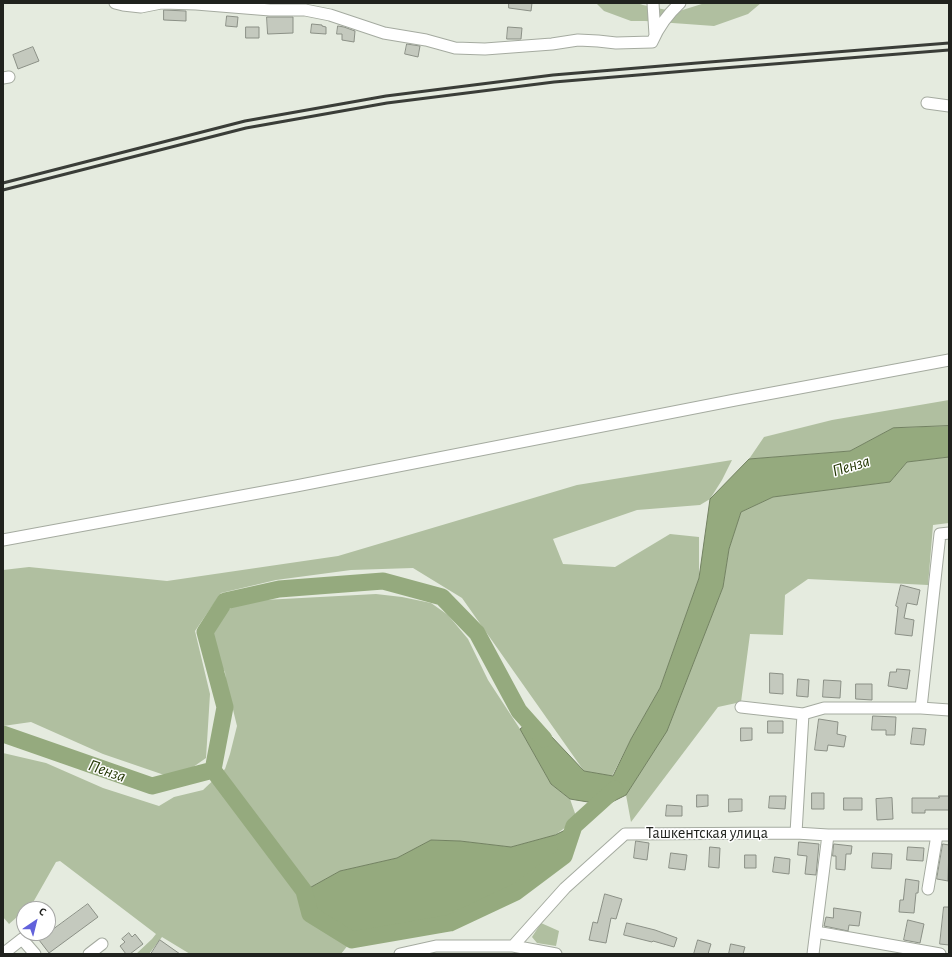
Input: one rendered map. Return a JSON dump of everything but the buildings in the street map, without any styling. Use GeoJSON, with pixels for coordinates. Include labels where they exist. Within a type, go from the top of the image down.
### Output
{"type":"FeatureCollection","features":[{"type":"Feature","properties":{"kind":"street"},"geometry":{"type":"LineString","coordinates":[[115,3],[141,7],[162,3],[196,4],[270,10],[306,7],[384,33],[426,40],[455,48],[484,49],[552,44],[578,40],[616,43],[652,42],[671,11],[680,3]]}},
{"type":"Feature","properties":{"kind":"street"},"geometry":{"type":"LineString","coordinates":[[653,3],[655,35]]}},
{"type":"Feature","properties":{"kind":"street"},"geometry":{"type":"LineString","coordinates":[[926,103],[949,106]]}},
{"type":"Feature","properties":{"kind":"street"},"geometry":{"type":"LineString","coordinates":[[3,540],[288,487],[727,401],[949,360]]}},
{"type":"Feature","properties":{"kind":"street"},"geometry":{"type":"LineString","coordinates":[[921,708],[944,534]]}},
{"type":"Feature","properties":{"kind":"street"},"geometry":{"type":"LineString","coordinates":[[740,707],[803,714],[824,708],[921,708],[949,710]]}},
{"type":"Feature","properties":{"kind":"street"},"geometry":{"type":"LineString","coordinates":[[796,833],[803,714]]}},
{"type":"Feature","properties":{"kind":"street","name":"Ташкентская улица"},"geometry":{"type":"LineString","coordinates":[[513,946],[565,888],[625,834],[796,833],[949,835]]}},
{"type":"Feature","properties":{"kind":"street"},"geometry":{"type":"LineString","coordinates":[[813,954],[828,834]]}},
{"type":"Feature","properties":{"kind":"street"},"geometry":{"type":"LineString","coordinates":[[928,889],[937,835]]}},
{"type":"Feature","properties":{"kind":"street"},"geometry":{"type":"LineString","coordinates":[[816,932],[940,954]]}},
{"type":"Feature","properties":{"kind":"street"},"geometry":{"type":"LineString","coordinates":[[3,954],[22,939],[35,954]]}},
{"type":"Feature","properties":{"kind":"street"},"geometry":{"type":"LineString","coordinates":[[89,954],[102,944]]}},
{"type":"Feature","properties":{"kind":"street"},"geometry":{"type":"LineString","coordinates":[[400,954],[436,946],[513,946],[556,954]]}},
{"type":"Feature","properties":{"kind":"shaded area"},"geometry":{"type":"Polygon","coordinates":[[[596,3],[637,3],[676,12],[705,3],[761,3],[748,14],[714,26],[631,21],[604,11],[596,3]]]}},
{"type":"Feature","properties":{"kind":"shaded area"},"geometry":{"type":"Polygon","coordinates":[[[949,400],[949,426],[893,428],[850,451],[749,459],[764,437],[832,420],[949,400]]]}},
{"type":"Feature","properties":{"kind":"shaded area"},"geometry":{"type":"Polygon","coordinates":[[[949,457],[949,523],[933,525],[928,585],[808,579],[785,595],[783,635],[750,634],[741,702],[718,707],[631,822],[626,795],[667,730],[723,587],[729,549],[741,512],[773,497],[890,482],[907,462],[949,457]]]}},
{"type":"Feature","properties":{"kind":"shaded area"},"geometry":{"type":"Polygon","coordinates":[[[732,460],[710,499],[700,505],[637,510],[553,539],[563,564],[615,567],[670,534],[699,537],[699,578],[660,688],[612,776],[584,771],[462,598],[413,568],[351,570],[276,580],[221,593],[195,631],[210,694],[206,758],[176,779],[103,754],[31,722],[3,726],[3,570],[29,567],[167,581],[338,556],[577,485],[732,460]]]}},
{"type":"Feature","properties":{"kind":"shaded area"},"geometry":{"type":"Polygon","coordinates":[[[376,594],[402,597],[431,603],[448,615],[468,639],[488,680],[520,729],[551,784],[570,799],[577,819],[555,835],[511,847],[460,841],[431,840],[397,858],[340,871],[304,891],[310,914],[352,940],[341,954],[190,954],[162,937],[149,954],[136,954],[156,934],[60,861],[56,862],[34,901],[16,901],[16,918],[9,924],[3,917],[3,753],[46,763],[103,788],[159,806],[174,797],[203,790],[225,769],[237,726],[225,672],[216,658],[211,632],[222,615],[236,604],[264,600],[376,594]]]}},
{"type":"Feature","properties":{"kind":"shaded area"},"geometry":{"type":"Polygon","coordinates":[[[541,923],[559,931],[556,946],[537,943],[532,937],[541,923]]]}},
{"type":"Feature","properties":{"kind":"water"},"geometry":{"type":"Polygon","coordinates":[[[949,426],[949,457],[907,462],[890,482],[773,497],[741,512],[729,549],[723,587],[667,731],[626,795],[606,805],[570,799],[551,784],[520,729],[534,718],[584,771],[613,776],[631,739],[660,688],[699,578],[710,499],[749,459],[850,451],[893,428],[949,426]]]}},
{"type":"Feature","properties":{"kind":"water"},"geometry":{"type":"Polygon","coordinates":[[[574,826],[564,856],[516,892],[450,923],[352,940],[310,914],[304,891],[340,871],[397,858],[431,840],[460,841],[511,847],[555,835],[574,826]]]}},
{"type":"Feature","properties":{"kind":"waterway"},"geometry":{"type":"LineString","coordinates":[[544,739],[519,711],[477,633],[442,597],[383,581],[279,589],[225,601],[205,632],[225,707],[213,770],[304,891],[310,914],[352,940],[450,923],[516,892],[564,856],[574,826],[615,789]]}},
{"type":"Feature","properties":{"kind":"waterway","name":"Пенза"},"geometry":{"type":"LineString","coordinates":[[3,734],[152,786],[213,770]]}},
{"type":"Feature","properties":{"kind":"railway"},"geometry":{"type":"LineString","coordinates":[[3,183],[245,121],[386,96],[553,75],[949,43]]}},
{"type":"Feature","properties":{"kind":"railway"},"geometry":{"type":"LineString","coordinates":[[3,190],[246,128],[387,103],[554,82],[949,50]]}}]}
